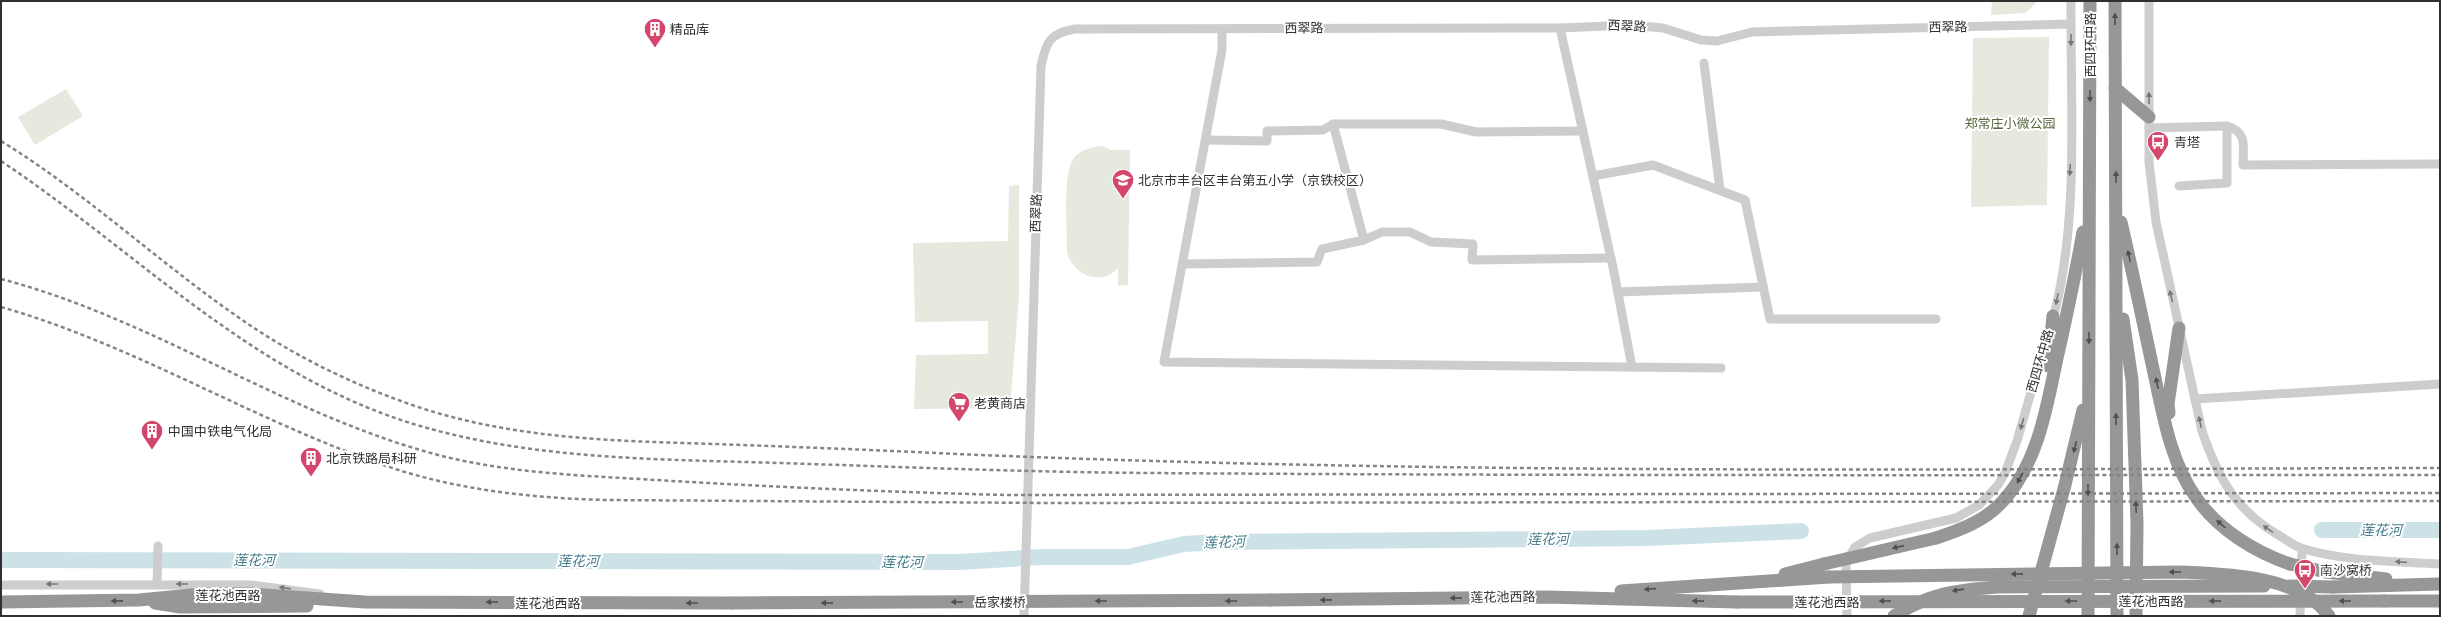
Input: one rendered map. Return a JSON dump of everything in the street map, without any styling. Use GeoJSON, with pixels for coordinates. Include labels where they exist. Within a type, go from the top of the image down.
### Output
{"type":"FeatureCollection","features":[{"type":"Feature","properties":{"kind":"highway","name":"西四环中路"},"geometry":{"type":"LineString","coordinates":[[2088,616],[2090,1]]}},
{"type":"Feature","properties":{"kind":"highway","name":"西四环中路"},"geometry":{"type":"LineString","coordinates":[[2115,1],[2117,616]]}},
{"type":"Feature","properties":{"kind":"highway"},"geometry":{"type":"LineString","coordinates":[[2115,88],[2149,122]]}},
{"type":"Feature","properties":{"kind":"highway"},"geometry":{"type":"LineString","coordinates":[[2116,196],[2171,440],[2182,473],[2197,499],[2220,524],[2260,553],[2290,564],[2326,572],[2436,584]]}},
{"type":"Feature","properties":{"kind":"highway"},"geometry":{"type":"LineString","coordinates":[[1754,582],[1936,538],[1960,530],[1982,519],[2002,503],[2016,485],[2028,464],[2043,421],[2071,298],[2089,197]]}},
{"type":"Feature","properties":{"kind":"highway"},"geometry":{"type":"LineString","coordinates":[[2116,276],[2132,380],[2137,523],[2136,616]]}},
{"type":"Feature","properties":{"kind":"highway"},"geometry":{"type":"LineString","coordinates":[[2043,421],[2053,316]]}},
{"type":"Feature","properties":{"kind":"highway"},"geometry":{"type":"LineString","coordinates":[[2171,440],[2168,404],[2179,328]]}},
{"type":"Feature","properties":{"kind":"highway"},"geometry":{"type":"LineString","coordinates":[[2029,616],[2074,449],[2089,381]]}},
{"type":"Feature","properties":{"kind":"highway"},"geometry":{"type":"LineString","coordinates":[[1546,597],[1829,577],[2180,572],[2225,574],[2255,578],[2306,596],[2329,616]]}},
{"type":"Feature","properties":{"kind":"highway"},"geometry":{"type":"LineString","coordinates":[[1894,616],[1930,597],[1956,590],[1997,587],[2186,585],[2333,587],[2436,584]]}},
{"type":"Feature","properties":{"kind":"highway","name":"莲花池西路"},"geometry":{"type":"LineString","coordinates":[[1,602],[139,600],[202,594],[251,594],[365,602],[731,603]]}},
{"type":"Feature","properties":{"kind":"highway","name":"莲花池西路"},"geometry":{"type":"LineString","coordinates":[[1270,600],[1546,597],[1737,602],[2440,601]]}},
{"type":"Feature","properties":{"kind":"highway","name":"岳家楼桥"},"geometry":{"type":"LineString","coordinates":[[731,603],[1270,600]]}},
{"type":"Feature","properties":{"kind":"street","name":"西四环中路"},"geometry":{"type":"LineString","coordinates":[[1847,616],[1846,563],[1855,547],[1870,538],[1956,518],[1979,505],[1998,485],[2006,473],[2053,316],[2064,264],[2071,164],[2071,1]]}},
{"type":"Feature","properties":{"kind":"street"},"geometry":{"type":"LineString","coordinates":[[2149,1],[2150,162],[2156,222],[2202,431],[2211,458],[2230,494],[2249,516],[2302,549],[2340,558],[2440,564]]}},
{"type":"Feature","properties":{"kind":"street","name":"西翠路"},"geometry":{"type":"LineString","coordinates":[[1024,616],[1041,66],[1044,50],[1055,35],[1062,31],[1075,29],[1222,30],[1304,27],[1560,28],[1629,25],[1663,28],[1702,40],[1718,41],[1752,32],[2071,24]]}},
{"type":"Feature","properties":{"kind":"street"},"geometry":{"type":"LineString","coordinates":[[1560,28],[1611,258],[1632,367]]}},
{"type":"Feature","properties":{"kind":"street"},"geometry":{"type":"LineString","coordinates":[[1222,30],[1222,50],[1164,362],[1721,368]]}},
{"type":"Feature","properties":{"kind":"street"},"geometry":{"type":"LineString","coordinates":[[1704,63],[1720,190]]}},
{"type":"Feature","properties":{"kind":"street"},"geometry":{"type":"LineString","coordinates":[[2149,122],[2227,126],[2237,129],[2243,136],[2243,165],[2440,164]]}},
{"type":"Feature","properties":{"kind":"street"},"geometry":{"type":"LineString","coordinates":[[1206,140],[1267,141],[1267,131],[1323,130],[1333,124],[1441,124],[1476,132],[1583,131]]}},
{"type":"Feature","properties":{"kind":"street"},"geometry":{"type":"LineString","coordinates":[[1333,124],[1364,240]]}},
{"type":"Feature","properties":{"kind":"street"},"geometry":{"type":"LineString","coordinates":[[2179,186],[2227,183],[2227,126]]}},
{"type":"Feature","properties":{"kind":"street"},"geometry":{"type":"LineString","coordinates":[[1593,176],[1653,165],[1745,200],[1770,320],[1936,320]]}},
{"type":"Feature","properties":{"kind":"street"},"geometry":{"type":"LineString","coordinates":[[1183,264],[1316,262],[1322,249],[1364,240],[1382,232],[1410,232],[1432,242],[1473,244],[1472,260],[1611,258]]}},
{"type":"Feature","properties":{"kind":"street"},"geometry":{"type":"LineString","coordinates":[[1618,292],[1763,287]]}},
{"type":"Feature","properties":{"kind":"street"},"geometry":{"type":"LineString","coordinates":[[2195,399],[2440,384]]}},
{"type":"Feature","properties":{"kind":"street"},"geometry":{"type":"LineString","coordinates":[[157,584],[158,546]]}},
{"type":"Feature","properties":{"kind":"street"},"geometry":{"type":"LineString","coordinates":[[2300,616],[2302,549]]}},
{"type":"Feature","properties":{"kind":"street","name":"莲花池西路"},"geometry":{"type":"LineString","coordinates":[[1,585],[221,584],[277,587],[365,602]]}},
{"type":"Feature","properties":{"kind":"green space"},"geometry":{"type":"Polygon","coordinates":[[[1992,1],[2038,1],[2025,13],[1991,15],[1992,1]]]}},
{"type":"Feature","properties":{"kind":"green space","name":"郑常庄小微公园"},"geometry":{"type":"Polygon","coordinates":[[[2049,37],[2047,205],[1971,207],[1973,38],[2049,37]]]}},
{"type":"Feature","properties":{"kind":"green space"},"geometry":{"type":"Polygon","coordinates":[[[66,89],[83,116],[35,145],[18,117],[66,89]]]}},
{"type":"Feature","properties":{"kind":"green space"},"geometry":{"type":"Polygon","coordinates":[[[1103,146],[1111,150],[1130,150],[1128,285],[1118,286],[1118,268],[1111,274],[1104,277],[1089,276],[1076,267],[1067,253],[1066,218],[1068,177],[1070,167],[1073,159],[1079,153],[1091,148],[1103,146]]]}},
{"type":"Feature","properties":{"kind":"green space"},"geometry":{"type":"Polygon","coordinates":[[[1019,185],[1019,297],[1010,408],[914,409],[916,355],[988,354],[988,321],[915,322],[913,243],[1008,241],[1009,186],[1019,185]]]}},
{"type":"Feature","properties":{"kind":"waterway","name":"莲花河"},"geometry":{"type":"LineString","coordinates":[[2322,530],[2440,530]]}},
{"type":"Feature","properties":{"kind":"waterway","name":"莲花河"},"geometry":{"type":"LineString","coordinates":[[1,560],[959,562],[1041,557],[1128,557],[1184,544],[1220,542],[1647,538],[1801,531]]}},
{"type":"Feature","properties":{"kind":"railway"},"geometry":{"type":"LineString","coordinates":[[1,141],[61,182],[205,294],[277,343],[344,378],[415,406],[452,417],[526,432],[640,441],[1142,461],[1328,465],[1513,468],[1884,470],[2440,468]]}},
{"type":"Feature","properties":{"kind":"railway"},"geometry":{"type":"LineString","coordinates":[[1,161],[51,196],[194,305],[243,340],[293,371],[347,399],[404,421],[450,434],[543,450],[590,455],[685,460],[1101,472],[1632,475],[2440,475]]}},
{"type":"Feature","properties":{"kind":"railway"},"geometry":{"type":"LineString","coordinates":[[1,279],[55,295],[107,316],[159,338],[312,410],[364,431],[446,457],[535,472],[700,483],[1006,495],[2440,493]]}},
{"type":"Feature","properties":{"kind":"railway"},"geometry":{"type":"LineString","coordinates":[[1,307],[49,322],[96,340],[143,360],[281,424],[375,462],[431,479],[460,485],[547,497],[605,500],[1051,503],[2440,501]]}},
{"type":"Feature","properties":{"kind":"place","name":"精品库"},"geometry":{"type":"Point","coordinates":[655,48]}},
{"type":"Feature","properties":{"kind":"place","name":"青塔"},"geometry":{"type":"Point","coordinates":[2158,162]}},
{"type":"Feature","properties":{"kind":"place","name":"北京市丰台区丰台第五小学（京铁校区）"},"geometry":{"type":"Point","coordinates":[1123,200]}},
{"type":"Feature","properties":{"kind":"place","name":"老黄商店"},"geometry":{"type":"Point","coordinates":[959,422]}},
{"type":"Feature","properties":{"kind":"place","name":"中国中铁电气化局"},"geometry":{"type":"Point","coordinates":[152,450]}},
{"type":"Feature","properties":{"kind":"place","name":"北京铁路局科研"},"geometry":{"type":"Point","coordinates":[311,478]}},
{"type":"Feature","properties":{"kind":"place","name":"南沙窝桥"},"geometry":{"type":"Point","coordinates":[2305,590]}}]}
